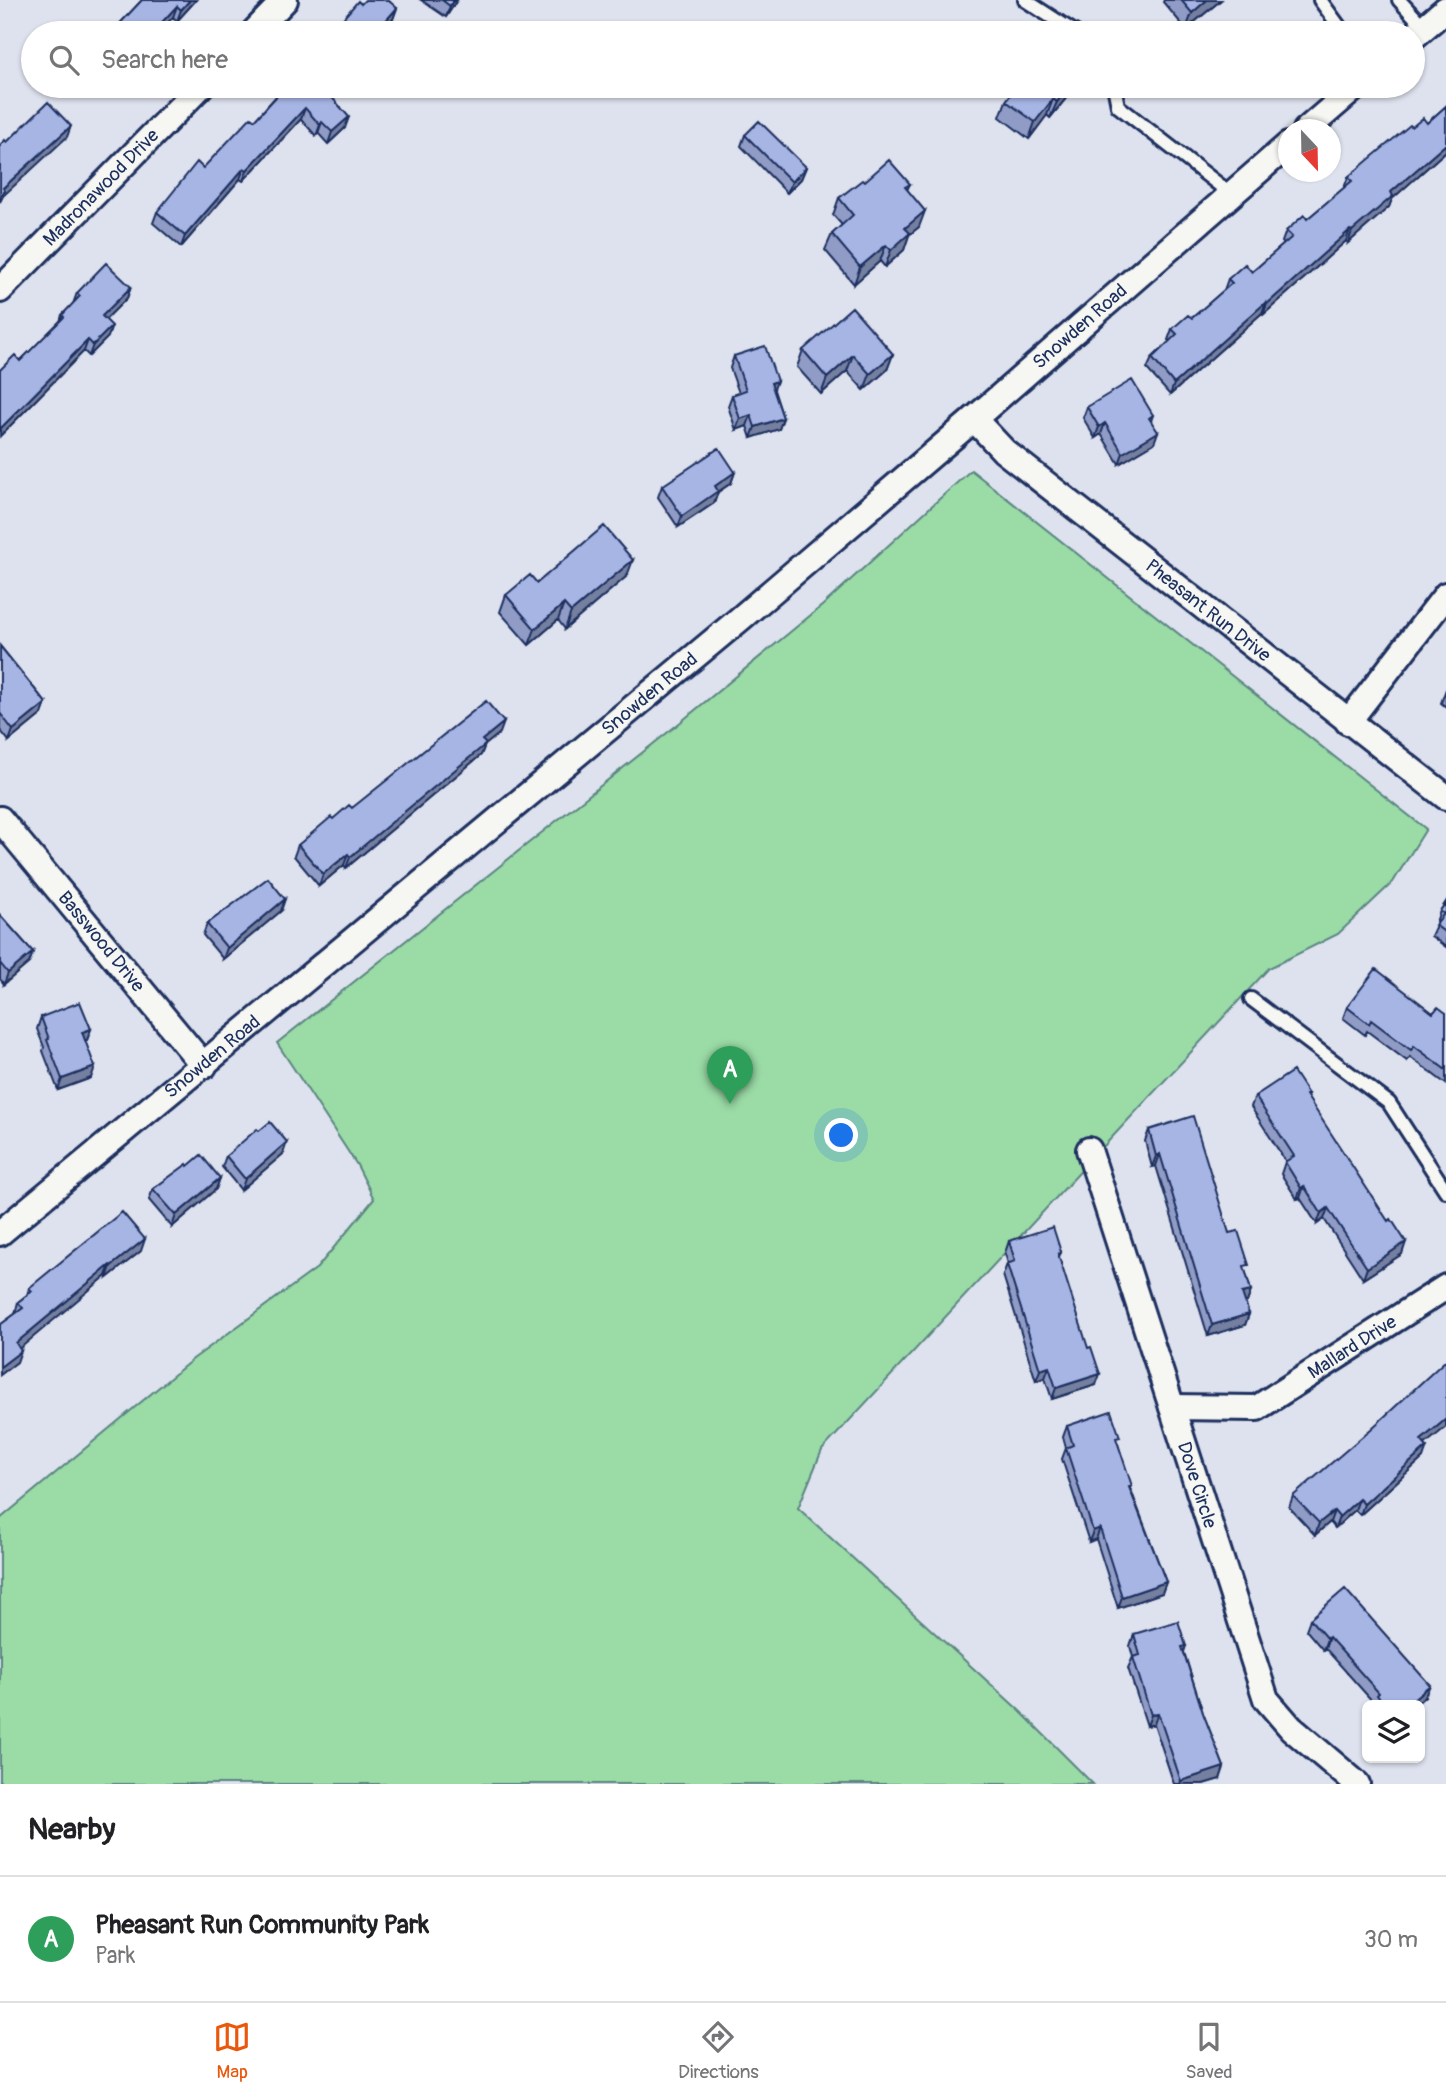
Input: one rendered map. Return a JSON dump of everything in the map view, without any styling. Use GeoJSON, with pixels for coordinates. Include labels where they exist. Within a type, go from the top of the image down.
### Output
{"type":"FeatureCollection","features":[{"type":"Feature","properties":{"kind":"street"},"geometry":{"type":"LineString","coordinates":[[265,21],[285,0]]}},
{"type":"Feature","properties":{"kind":"street"},"geometry":{"type":"LineString","coordinates":[[1425,27],[1446,9]]}},
{"type":"Feature","properties":{"kind":"street","name":"Madronawood Drive"},"geometry":{"type":"LineString","coordinates":[[0,290],[189,98]]}},
{"type":"Feature","properties":{"kind":"street"},"geometry":{"type":"LineString","coordinates":[[1319,119],[1343,98]]}},
{"type":"Feature","properties":{"kind":"street","name":"Snowden Road"},"geometry":{"type":"LineString","coordinates":[[0,1233],[686,664],[974,419],[1278,154]]}},
{"type":"Feature","properties":{"kind":"street","name":"Pheasant Run Drive"},"geometry":{"type":"LineString","coordinates":[[974,419],[1004,451],[1446,797]]}},
{"type":"Feature","properties":{"kind":"street"},"geometry":{"type":"LineString","coordinates":[[1348,722],[1446,595]]}},
{"type":"Feature","properties":{"kind":"street","name":"Basswood Drive"},"geometry":{"type":"LineString","coordinates":[[0,819],[204,1066]]}},
{"type":"Feature","properties":{"kind":"street","name":"Dove Circle"},"geometry":{"type":"LineString","coordinates":[[1089,1150],[1266,1699],[1276,1714],[1357,1784]]}},
{"type":"Feature","properties":{"kind":"street","name":"Mallard Drive"},"geometry":{"type":"LineString","coordinates":[[1172,1407],[1257,1408],[1446,1287]]}},
{"type":"Feature","properties":{"kind":"lane"},"geometry":{"type":"LineString","coordinates":[[1025,0],[1057,21]]}},
{"type":"Feature","properties":{"kind":"lane"},"geometry":{"type":"LineString","coordinates":[[1320,0],[1335,21]]}},
{"type":"Feature","properties":{"kind":"lane"},"geometry":{"type":"LineString","coordinates":[[1399,0],[1412,21]]}},
{"type":"Feature","properties":{"kind":"lane"},"geometry":{"type":"LineString","coordinates":[[1116,98],[1118,106],[1231,194]]}},
{"type":"Feature","properties":{"kind":"lane"},"geometry":{"type":"LineString","coordinates":[[1251,999],[1389,1103],[1446,1191]]}},
{"type":"Feature","properties":{"kind":"green space"},"geometry":{"type":"Polygon","coordinates":[[[971,470],[1426,829],[1393,882],[1338,934],[1269,968],[822,1450],[798,1508],[1020,1711],[1093,1784],[0,1784],[0,1519],[193,1359],[317,1268],[374,1199],[357,1165],[277,1043],[677,725],[823,605],[971,470]]]}},
{"type":"Feature","properties":{"kind":"building"},"geometry":{"type":"Polygon","coordinates":[[[142,0],[190,0],[181,10],[177,6],[163,21],[122,21],[142,0]]]}},
{"type":"Feature","properties":{"kind":"building"},"geometry":{"type":"Polygon","coordinates":[[[365,0],[388,0],[397,8],[386,21],[341,21],[358,1],[361,4],[365,0]]]}},
{"type":"Feature","properties":{"kind":"building"},"geometry":{"type":"Polygon","coordinates":[[[442,0],[454,0],[450,6],[442,0]]]}},
{"type":"Feature","properties":{"kind":"building"},"geometry":{"type":"Polygon","coordinates":[[[1181,0],[1207,0],[1192,13],[1181,0]]]}},
{"type":"Feature","properties":{"kind":"building"},"geometry":{"type":"Polygon","coordinates":[[[275,98],[333,98],[349,117],[332,132],[322,122],[320,125],[305,108],[247,170],[244,168],[185,236],[157,212],[197,162],[203,168],[251,117],[255,120],[275,98]]]}},
{"type":"Feature","properties":{"kind":"building"},"geometry":{"type":"Polygon","coordinates":[[[1008,98],[1060,98],[1057,102],[1053,99],[1035,122],[1006,101],[1008,98]]]}},
{"type":"Feature","properties":{"kind":"building"},"geometry":{"type":"Polygon","coordinates":[[[48,102],[71,126],[3,188],[5,191],[0,196],[0,146],[48,102]]]}},
{"type":"Feature","properties":{"kind":"building"},"geometry":{"type":"Polygon","coordinates":[[[1446,106],[1446,144],[1391,192],[1393,196],[1350,230],[1267,304],[1266,302],[1174,384],[1152,358],[1177,334],[1172,329],[1188,315],[1192,318],[1232,283],[1228,279],[1245,264],[1252,272],[1292,237],[1286,231],[1304,215],[1307,219],[1352,181],[1348,177],[1410,125],[1412,127],[1423,118],[1427,123],[1446,106]]]}},
{"type":"Feature","properties":{"kind":"building"},"geometry":{"type":"Polygon","coordinates":[[[759,121],[806,167],[792,182],[745,135],[759,121]]]}},
{"type":"Feature","properties":{"kind":"building"},"geometry":{"type":"Polygon","coordinates":[[[889,160],[910,184],[905,187],[925,211],[905,228],[910,233],[891,250],[886,245],[860,267],[832,234],[853,215],[839,198],[862,180],[864,182],[889,160]]]}},
{"type":"Feature","properties":{"kind":"building"},"geometry":{"type":"Polygon","coordinates":[[[106,263],[131,287],[102,316],[112,326],[93,345],[88,340],[0,429],[0,370],[15,355],[20,361],[64,317],[62,315],[80,296],[77,293],[106,263]]]}},
{"type":"Feature","properties":{"kind":"building"},"geometry":{"type":"Polygon","coordinates":[[[852,307],[893,354],[870,374],[853,355],[827,378],[803,350],[852,307]]]}},
{"type":"Feature","properties":{"kind":"building"},"geometry":{"type":"Polygon","coordinates":[[[765,346],[777,381],[771,383],[783,418],[755,427],[751,415],[740,419],[732,395],[746,390],[734,356],[765,346]]]}},
{"type":"Feature","properties":{"kind":"building"},"geometry":{"type":"Polygon","coordinates":[[[1132,380],[1153,415],[1149,418],[1158,432],[1123,453],[1105,423],[1099,427],[1087,407],[1132,380]]]}},
{"type":"Feature","properties":{"kind":"building"},"geometry":{"type":"Polygon","coordinates":[[[719,448],[735,472],[715,486],[718,491],[682,516],[662,486],[719,448]]]}},
{"type":"Feature","properties":{"kind":"building"},"geometry":{"type":"Polygon","coordinates":[[[604,526],[633,560],[571,612],[564,604],[535,629],[506,595],[530,575],[537,583],[604,526]]]}},
{"type":"Feature","properties":{"kind":"building"},"geometry":{"type":"Polygon","coordinates":[[[0,646],[46,703],[13,730],[0,713],[0,646]]]}},
{"type":"Feature","properties":{"kind":"building"},"geometry":{"type":"Polygon","coordinates":[[[486,701],[504,722],[482,740],[486,744],[350,857],[348,854],[323,874],[298,845],[331,817],[333,819],[349,805],[352,808],[486,701]]]}},
{"type":"Feature","properties":{"kind":"building"},"geometry":{"type":"Polygon","coordinates":[[[268,878],[285,899],[227,948],[207,924],[268,878]]]}},
{"type":"Feature","properties":{"kind":"building"},"geometry":{"type":"Polygon","coordinates":[[[1446,902],[1446,933],[1435,925],[1444,914],[1440,911],[1446,902]]]}},
{"type":"Feature","properties":{"kind":"building"},"geometry":{"type":"Polygon","coordinates":[[[0,915],[33,952],[8,973],[0,963],[0,915]]]}},
{"type":"Feature","properties":{"kind":"building"},"geometry":{"type":"Polygon","coordinates":[[[1376,969],[1433,1013],[1438,1007],[1446,1013],[1446,1070],[1414,1046],[1411,1050],[1371,1020],[1369,1024],[1347,1007],[1376,969]]]}},
{"type":"Feature","properties":{"kind":"building"},"geometry":{"type":"Polygon","coordinates":[[[80,1002],[91,1029],[82,1032],[95,1067],[62,1079],[41,1017],[80,1002]]]}},
{"type":"Feature","properties":{"kind":"building"},"geometry":{"type":"Polygon","coordinates":[[[1293,1071],[1388,1221],[1391,1219],[1406,1242],[1367,1268],[1328,1208],[1321,1213],[1304,1186],[1301,1188],[1285,1162],[1294,1156],[1255,1096],[1293,1071]]]}},
{"type":"Feature","properties":{"kind":"building"},"geometry":{"type":"Polygon","coordinates":[[[1193,1116],[1229,1233],[1238,1231],[1249,1265],[1244,1266],[1251,1291],[1242,1293],[1249,1314],[1212,1325],[1160,1154],[1156,1156],[1149,1130],[1193,1116]]]}},
{"type":"Feature","properties":{"kind":"building"},"geometry":{"type":"Polygon","coordinates":[[[270,1122],[287,1142],[245,1179],[226,1156],[257,1129],[259,1131],[270,1122]]]}},
{"type":"Feature","properties":{"kind":"building"},"geometry":{"type":"Polygon","coordinates":[[[201,1155],[220,1178],[176,1215],[153,1189],[201,1155]]]}},
{"type":"Feature","properties":{"kind":"building"},"geometry":{"type":"Polygon","coordinates":[[[122,1212],[145,1239],[16,1343],[21,1351],[0,1367],[0,1325],[23,1308],[18,1302],[32,1291],[29,1288],[122,1212]]]}},
{"type":"Feature","properties":{"kind":"building"},"geometry":{"type":"Polygon","coordinates":[[[1053,1227],[1061,1252],[1058,1254],[1088,1348],[1091,1347],[1100,1374],[1056,1388],[1049,1367],[1040,1370],[1007,1264],[1015,1261],[1009,1241],[1053,1227]]]}},
{"type":"Feature","properties":{"kind":"building"},"geometry":{"type":"Polygon","coordinates":[[[1446,1360],[1446,1419],[1421,1440],[1427,1447],[1364,1504],[1359,1499],[1339,1517],[1334,1511],[1319,1523],[1293,1496],[1446,1360]]]}},
{"type":"Feature","properties":{"kind":"building"},"geometry":{"type":"Polygon","coordinates":[[[1111,1411],[1120,1437],[1116,1438],[1132,1486],[1129,1487],[1166,1582],[1122,1597],[1100,1528],[1093,1531],[1066,1448],[1073,1445],[1067,1426],[1111,1411]]]}},
{"type":"Feature","properties":{"kind":"building"},"geometry":{"type":"Polygon","coordinates":[[[1345,1589],[1430,1685],[1412,1700],[1381,1700],[1377,1695],[1379,1693],[1310,1619],[1345,1589]]]}},
{"type":"Feature","properties":{"kind":"building"},"geometry":{"type":"Polygon","coordinates":[[[1178,1621],[1186,1646],[1182,1647],[1224,1767],[1181,1781],[1158,1713],[1151,1715],[1133,1657],[1140,1655],[1134,1634],[1178,1621]]]}},
{"type":"Feature","properties":{"kind":"place","name":"Pheasant Run Community Park"},"geometry":{"type":"Point","coordinates":[730,1104]}}]}
